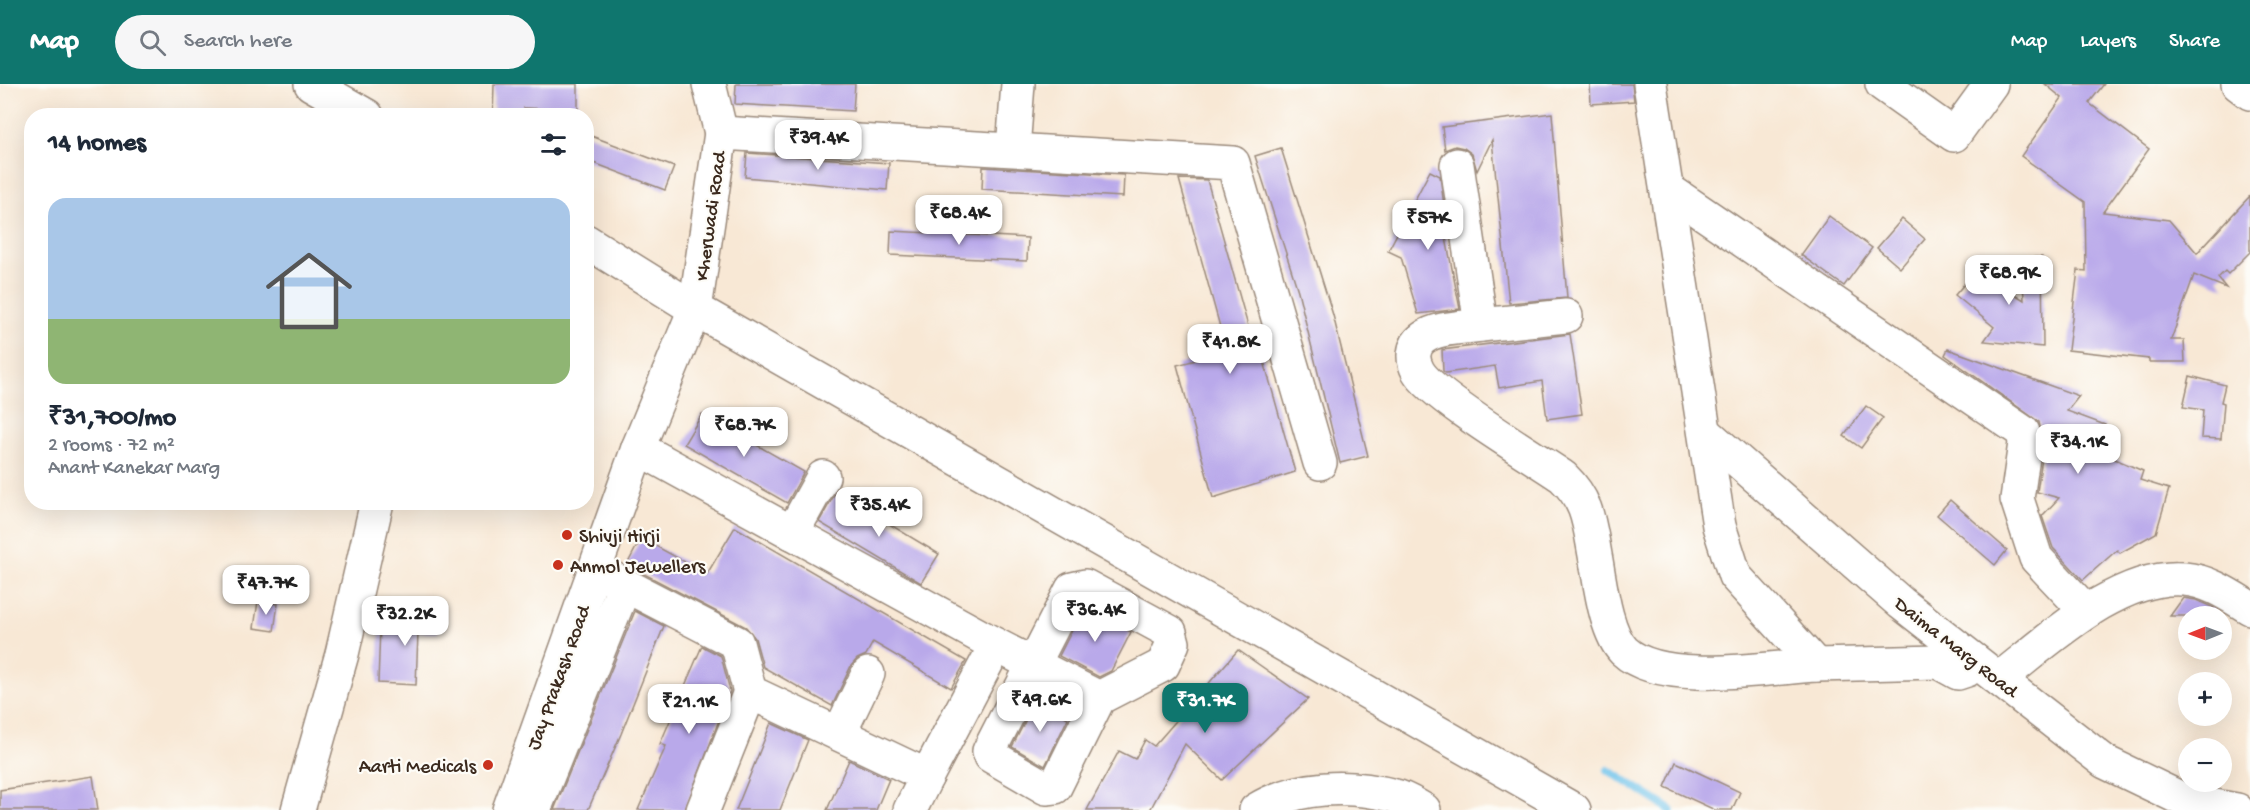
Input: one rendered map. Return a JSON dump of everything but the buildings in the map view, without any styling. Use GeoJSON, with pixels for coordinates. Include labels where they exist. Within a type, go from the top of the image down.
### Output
{"type":"FeatureCollection","features":[{"type":"Feature","properties":{"kind":"street"},"geometry":{"type":"LineString","coordinates":[[310,84],[353,108]]}},
{"type":"Feature","properties":{"kind":"street"},"geometry":{"type":"LineString","coordinates":[[709,84],[721,133]]}},
{"type":"Feature","properties":{"kind":"street"},"geometry":{"type":"LineString","coordinates":[[1013,149],[1018,84]]}},
{"type":"Feature","properties":{"kind":"street"},"geometry":{"type":"LineString","coordinates":[[1650,84],[1719,526],[1735,576],[1816,665]]}},
{"type":"Feature","properties":{"kind":"street"},"geometry":{"type":"LineString","coordinates":[[1882,84],[1953,135],[1991,84]]}},
{"type":"Feature","properties":{"kind":"street"},"geometry":{"type":"LineString","coordinates":[[2238,84],[2250,93]]}},
{"type":"Feature","properties":{"kind":"street","name":"Kherwadi Road"},"geometry":{"type":"LineString","coordinates":[[695,309],[721,133],[1233,163],[1320,463]]}},
{"type":"Feature","properties":{"kind":"street"},"geometry":{"type":"LineString","coordinates":[[1457,165],[1481,326]]}},
{"type":"Feature","properties":{"kind":"street"},"geometry":{"type":"LineString","coordinates":[[1668,190],[2023,432],[2025,443],[2017,499],[2036,558],[2086,611]]}},
{"type":"Feature","properties":{"kind":"street"},"geometry":{"type":"LineString","coordinates":[[594,246],[695,309],[1574,810]]}},
{"type":"Feature","properties":{"kind":"street","name":"Jay Prakash Road"},"geometry":{"type":"LineString","coordinates":[[509,810],[638,448],[695,309]]}},
{"type":"Feature","properties":{"kind":"street"},"geometry":{"type":"LineString","coordinates":[[1566,316],[1434,332],[1422,339],[1415,347],[1414,359],[1419,372],[1445,396],[1563,477],[1578,491],[1587,511],[1602,595],[1612,631],[1624,651],[1649,665],[1683,672],[1938,662],[1958,673],[1967,670],[1987,670],[2086,611],[2152,579],[2185,579],[2219,588],[2250,608]]}},
{"type":"Feature","properties":{"kind":"street","name":"Daima Marg Road"},"geometry":{"type":"LineString","coordinates":[[1706,433],[1901,603],[2105,762],[2186,801],[2237,810]]}},
{"type":"Feature","properties":{"kind":"street"},"geometry":{"type":"LineString","coordinates":[[638,448],[1031,664],[1099,698]]}},
{"type":"Feature","properties":{"kind":"street"},"geometry":{"type":"LineString","coordinates":[[792,533],[823,477]]}},
{"type":"Feature","properties":{"kind":"street"},"geometry":{"type":"LineString","coordinates":[[298,810],[342,654],[375,510]]}},
{"type":"Feature","properties":{"kind":"street"},"geometry":{"type":"LineString","coordinates":[[596,570],[737,643],[750,692],[703,810]]}},
{"type":"Feature","properties":{"kind":"street"},"geometry":{"type":"LineString","coordinates":[[534,810],[625,585]]}},
{"type":"Feature","properties":{"kind":"street"},"geometry":{"type":"LineString","coordinates":[[1079,586],[1085,586],[1170,632],[1173,643],[1163,665],[1099,698],[1054,787],[1046,788],[992,756],[989,751],[1031,664],[1072,589],[1079,586]]}},
{"type":"Feature","properties":{"kind":"street"},"geometry":{"type":"LineString","coordinates":[[910,810],[996,645]]}},
{"type":"Feature","properties":{"kind":"street"},"geometry":{"type":"LineString","coordinates":[[838,734],[868,674]]}},
{"type":"Feature","properties":{"kind":"street"},"geometry":{"type":"LineString","coordinates":[[750,692],[927,776]]}},
{"type":"Feature","properties":{"kind":"street"},"geometry":{"type":"LineString","coordinates":[[1256,810],[1276,798],[1337,787],[1397,796],[1424,810]]}},
{"type":"Feature","properties":{"kind":"waterway"},"geometry":{"type":"LineString","coordinates":[[1608,770],[1671,810]]}},
{"type":"Feature","properties":{"kind":"place","name":"Shivji Hirji"},"geometry":{"type":"Point","coordinates":[567,535]}},
{"type":"Feature","properties":{"kind":"place","name":"Anmol Jewellers"},"geometry":{"type":"Point","coordinates":[558,565]}},
{"type":"Feature","properties":{"kind":"place","name":"Aarti Medicals"},"geometry":{"type":"Point","coordinates":[488,765]}}]}
